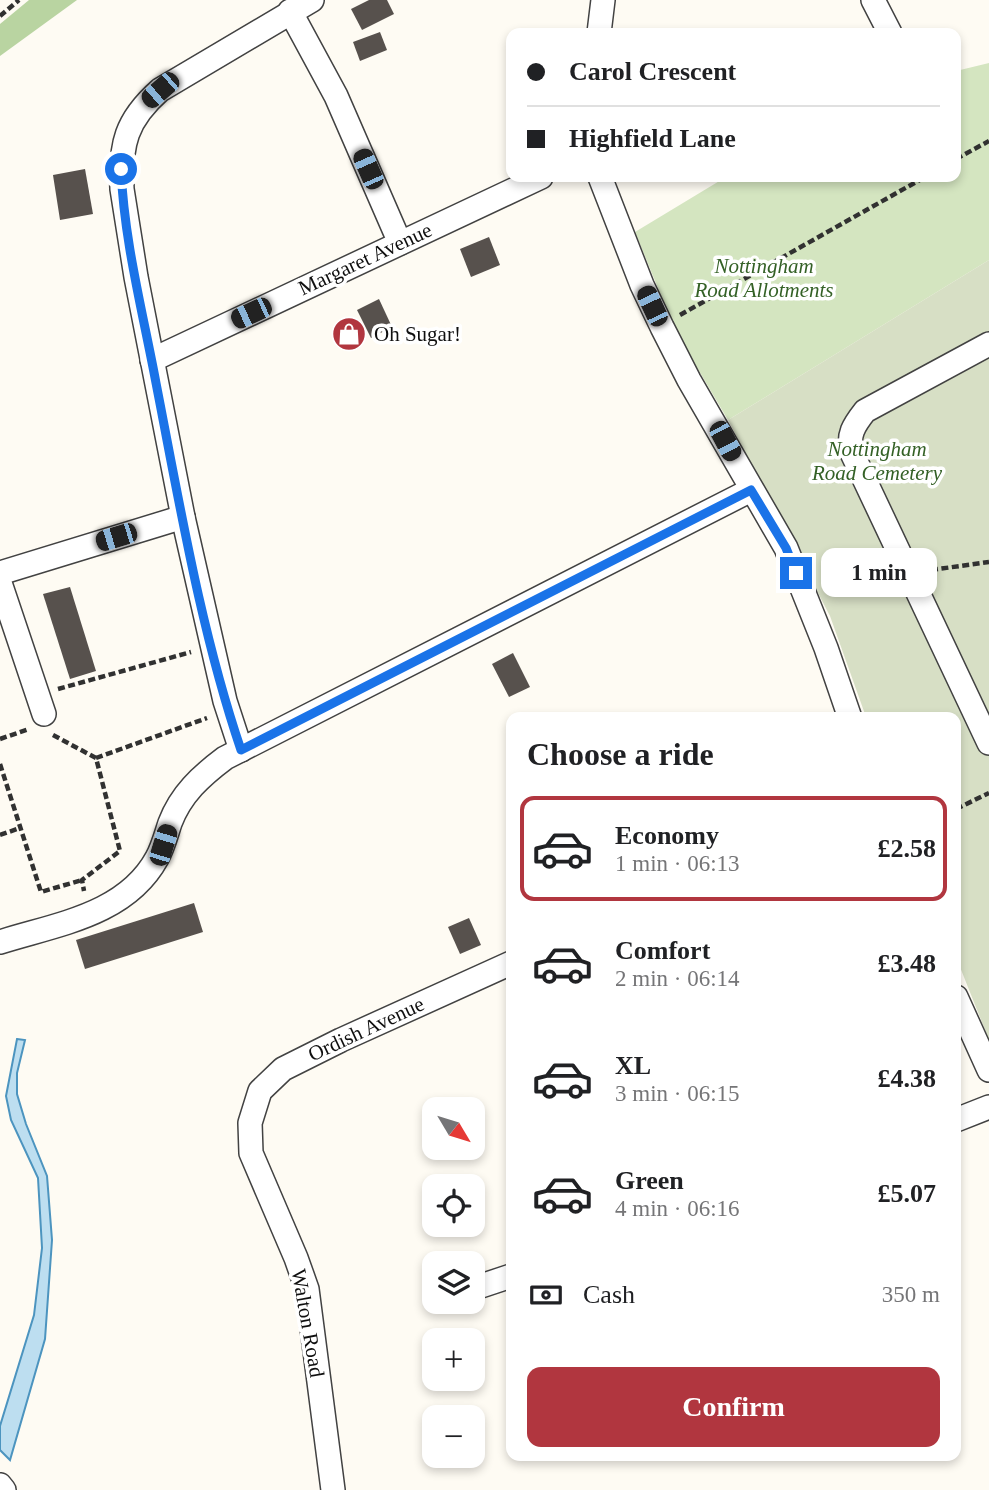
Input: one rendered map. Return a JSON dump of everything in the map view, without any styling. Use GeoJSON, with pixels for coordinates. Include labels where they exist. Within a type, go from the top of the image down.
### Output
{"type":"FeatureCollection","features":[{"type":"Feature","properties":{"kind":"street"},"geometry":{"type":"LineString","coordinates":[[241,750],[212,646],[152,360],[122,189],[123,142],[141,108],[160,90],[312,0]]}},
{"type":"Feature","properties":{"kind":"street"},"geometry":{"type":"LineString","coordinates":[[600,28],[603,0]]}},
{"type":"Feature","properties":{"kind":"street"},"geometry":{"type":"LineString","coordinates":[[873,0],[887,28]]}},
{"type":"Feature","properties":{"kind":"street"},"geometry":{"type":"LineString","coordinates":[[290,11],[336,96],[400,243]]}},
{"type":"Feature","properties":{"kind":"street","name":"Margaret Avenue"},"geometry":{"type":"LineString","coordinates":[[152,360],[530,182]]}},
{"type":"Feature","properties":{"kind":"street"},"geometry":{"type":"LineString","coordinates":[[602,182],[642,285],[662,327],[751,490],[786,548],[848,712]]}},
{"type":"Feature","properties":{"kind":"street"},"geometry":{"type":"LineString","coordinates":[[989,344],[865,411],[853,427],[848,441],[989,743]]}},
{"type":"Feature","properties":{"kind":"street"},"geometry":{"type":"LineString","coordinates":[[0,942],[88,915],[116,902],[137,886],[158,857],[170,823],[184,796],[211,768],[241,750],[751,490]]}},
{"type":"Feature","properties":{"kind":"street"},"geometry":{"type":"LineString","coordinates":[[0,573],[183,517]]}},
{"type":"Feature","properties":{"kind":"street"},"geometry":{"type":"LineString","coordinates":[[0,583],[43,714]]}},
{"type":"Feature","properties":{"kind":"street","name":"Ordish Avenue"},"geometry":{"type":"LineString","coordinates":[[250,1124],[260,1091],[283,1069],[506,965]]}},
{"type":"Feature","properties":{"kind":"street"},"geometry":{"type":"LineString","coordinates":[[961,1008],[989,1070]]}},
{"type":"Feature","properties":{"kind":"street"},"geometry":{"type":"LineString","coordinates":[[961,1118],[989,1107]]}},
{"type":"Feature","properties":{"kind":"street","name":"Walton Road"},"geometry":{"type":"LineString","coordinates":[[250,1124],[251,1153],[307,1289],[333,1490]]}},
{"type":"Feature","properties":{"kind":"street"},"geometry":{"type":"LineString","coordinates":[[485,1285],[506,1278]]}},
{"type":"Feature","properties":{"kind":"street"},"geometry":{"type":"LineString","coordinates":[[0,1485],[4,1490]]}},
{"type":"Feature","properties":{"kind":"path"},"geometry":{"type":"LineString","coordinates":[[0,16],[19,0]]}},
{"type":"Feature","properties":{"kind":"path"},"geometry":{"type":"LineString","coordinates":[[961,156],[989,141]]}},
{"type":"Feature","properties":{"kind":"path"},"geometry":{"type":"LineString","coordinates":[[662,327],[916,182]]}},
{"type":"Feature","properties":{"kind":"path"},"geometry":{"type":"LineString","coordinates":[[909,574],[989,562]]}},
{"type":"Feature","properties":{"kind":"path"},"geometry":{"type":"LineString","coordinates":[[0,764],[41,892],[82,880],[120,851],[96,758],[43,714],[212,646]]}},
{"type":"Feature","properties":{"kind":"path"},"geometry":{"type":"LineString","coordinates":[[96,758],[228,710]]}},
{"type":"Feature","properties":{"kind":"path"},"geometry":{"type":"LineString","coordinates":[[961,807],[989,793]]}},
{"type":"Feature","properties":{"kind":"path"},"geometry":{"type":"LineString","coordinates":[[0,835],[20,828]]}},
{"type":"Feature","properties":{"kind":"path"},"geometry":{"type":"LineString","coordinates":[[82,880],[88,915]]}},
{"type":"Feature","properties":{"kind":"green space"},"geometry":{"type":"Polygon","coordinates":[[[29,0],[77,0],[0,56],[0,24],[29,0]]]}},
{"type":"Feature","properties":{"kind":"green space","name":"Nottingham Road Allotments"},"geometry":{"type":"Polygon","coordinates":[[[989,63],[989,260],[728,420],[676,332],[635,232],[718,182],[961,182],[961,70],[989,63]]]}},
{"type":"Feature","properties":{"kind":"green space","name":"Nottingham Road Cemetery"},"geometry":{"type":"Polygon","coordinates":[[[989,260],[989,1040],[961,970],[961,712],[864,712],[830,616],[728,420],[989,260]]]}},
{"type":"Feature","properties":{"kind":"water"},"geometry":{"type":"Polygon","coordinates":[[[17,1039],[25,1040],[17,1073],[17,1094],[47,1176],[52,1240],[45,1339],[10,1460],[0,1450],[0,1426],[34,1315],[42,1248],[38,1178],[11,1120],[6,1096],[17,1039]]]}},
{"type":"Feature","properties":{"kind":"building"},"geometry":{"type":"Polygon","coordinates":[[[369,0],[387,0],[394,14],[362,30],[351,9],[369,0]]]}},
{"type":"Feature","properties":{"kind":"building"},"geometry":{"type":"Polygon","coordinates":[[[380,32],[387,50],[360,61],[353,42],[380,32]]]}},
{"type":"Feature","properties":{"kind":"building"},"geometry":{"type":"Polygon","coordinates":[[[85,169],[93,214],[60,220],[53,175],[85,169]]]}},
{"type":"Feature","properties":{"kind":"building"},"geometry":{"type":"Polygon","coordinates":[[[489,237],[500,265],[471,277],[460,249],[489,237]]]}},
{"type":"Feature","properties":{"kind":"building"},"geometry":{"type":"Polygon","coordinates":[[[379,299],[392,327],[371,338],[357,310],[379,299]]]}},
{"type":"Feature","properties":{"kind":"building"},"geometry":{"type":"Polygon","coordinates":[[[70,587],[96,671],[70,679],[43,594],[70,587]]]}},
{"type":"Feature","properties":{"kind":"building"},"geometry":{"type":"Polygon","coordinates":[[[513,653],[530,687],[509,697],[492,664],[513,653]]]}},
{"type":"Feature","properties":{"kind":"building"},"geometry":{"type":"Polygon","coordinates":[[[194,903],[203,932],[85,969],[76,940],[194,903]]]}},
{"type":"Feature","properties":{"kind":"building"},"geometry":{"type":"Polygon","coordinates":[[[469,918],[481,945],[460,954],[448,927],[469,918]]]}},
{"type":"Feature","properties":{"kind":"place","name":"Oh Sugar!"},"geometry":{"type":"Point","coordinates":[349,334]}},
{"type":"Feature","properties":{"kind":"route"},"geometry":{"type":"LineString","coordinates":[[121,169],[136,277],[183,517],[225,701],[241,750],[751,490],[786,548],[796,573]]}}]}
